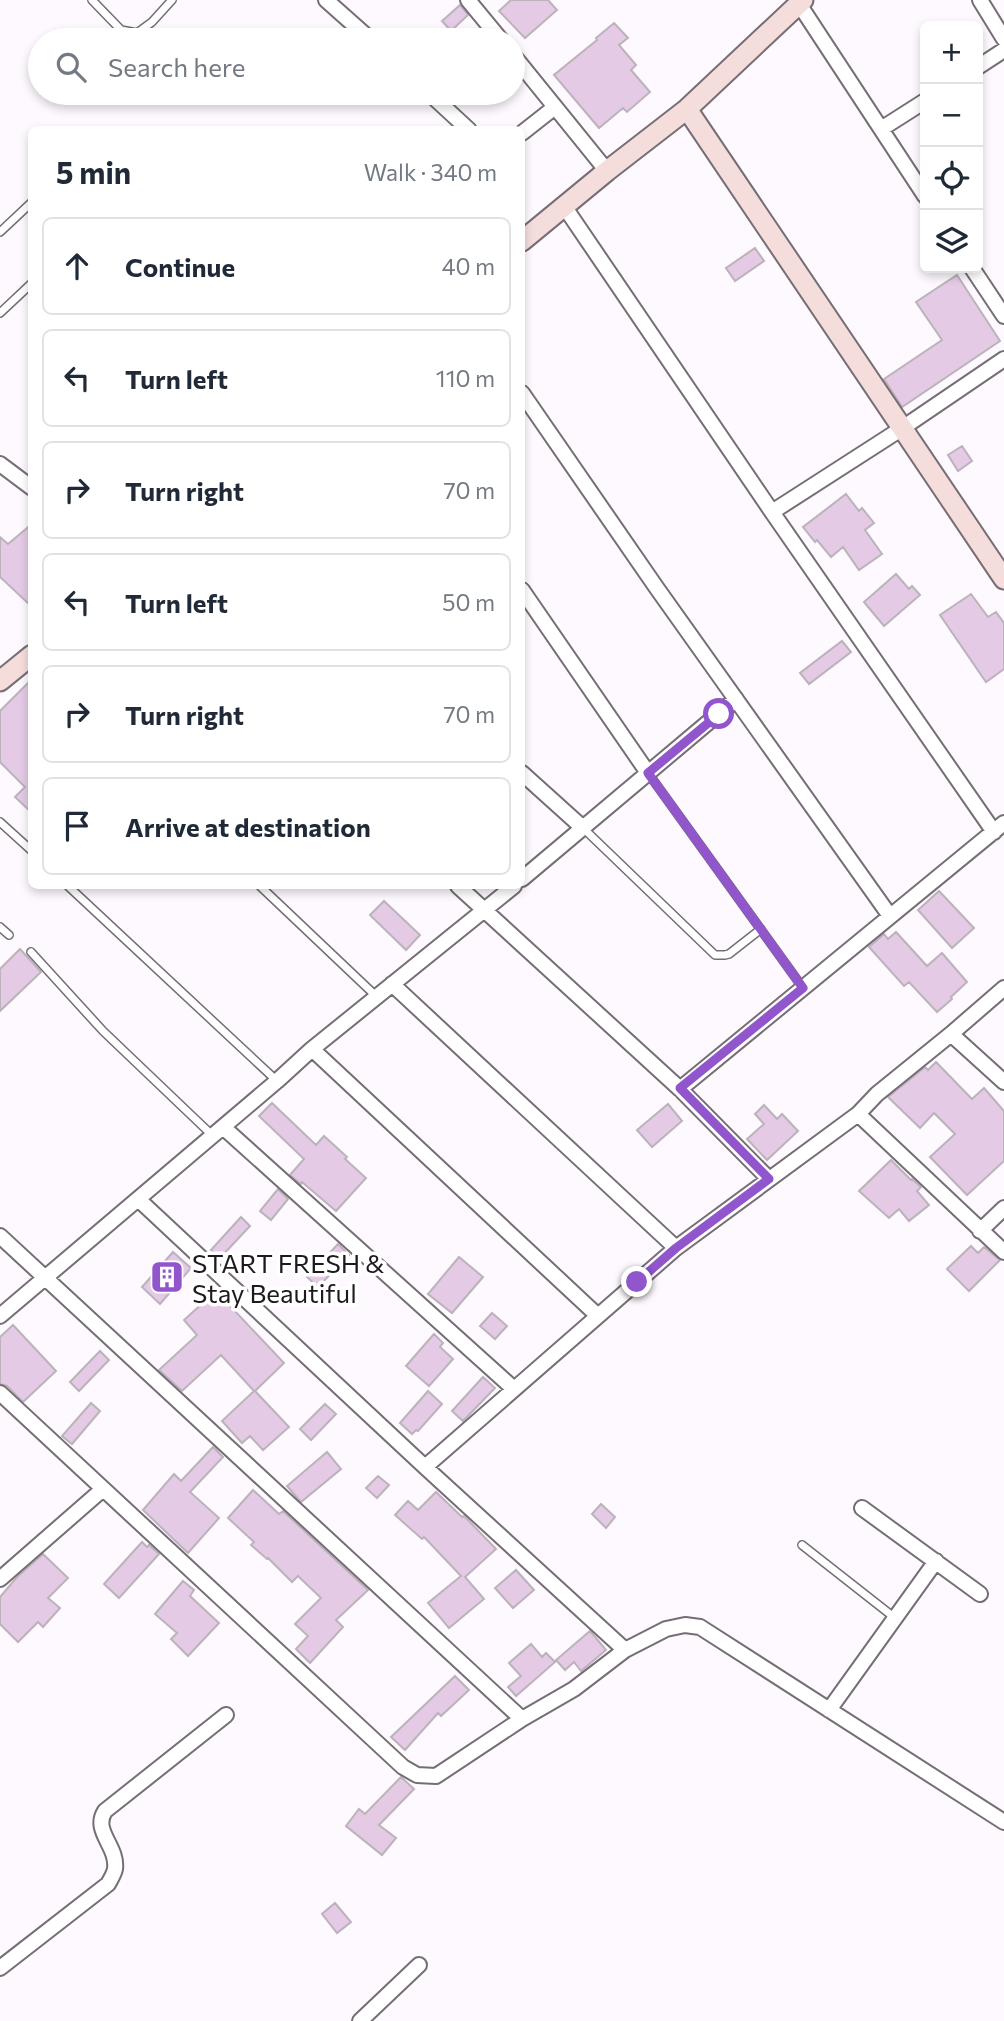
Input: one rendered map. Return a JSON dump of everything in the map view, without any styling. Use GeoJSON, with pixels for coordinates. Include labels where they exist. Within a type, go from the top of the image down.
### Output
{"type":"FeatureCollection","features":[{"type":"Feature","properties":{"kind":"street"},"geometry":{"type":"LineString","coordinates":[[326,0],[358,28]]}},
{"type":"Feature","properties":{"kind":"street"},"geometry":{"type":"LineString","coordinates":[[468,0],[491,28]]}},
{"type":"Feature","properties":{"kind":"street"},"geometry":{"type":"LineString","coordinates":[[981,0],[1004,39]]}},
{"type":"Feature","properties":{"kind":"street"},"geometry":{"type":"LineString","coordinates":[[525,238],[687,109],[801,2],[920,188]]}},
{"type":"Feature","properties":{"kind":"street"},"geometry":{"type":"LineString","coordinates":[[983,64],[1004,50]]}},
{"type":"Feature","properties":{"kind":"street"},"geometry":{"type":"LineString","coordinates":[[525,70],[607,171]]}},
{"type":"Feature","properties":{"kind":"street"},"geometry":{"type":"LineString","coordinates":[[881,129],[920,104]]}},
{"type":"Feature","properties":{"kind":"street"},"geometry":{"type":"LineString","coordinates":[[442,105],[465,126]]}},
{"type":"Feature","properties":{"kind":"street"},"geometry":{"type":"LineString","coordinates":[[525,131],[555,107]]}},
{"type":"Feature","properties":{"kind":"street"},"geometry":{"type":"LineString","coordinates":[[687,109],[1004,579]]}},
{"type":"Feature","properties":{"kind":"street"},"geometry":{"type":"LineString","coordinates":[[564,206],[772,512],[999,827],[680,1088]]}},
{"type":"Feature","properties":{"kind":"street"},"geometry":{"type":"LineString","coordinates":[[975,273],[1004,316]]}},
{"type":"Feature","properties":{"kind":"street"},"geometry":{"type":"LineString","coordinates":[[772,512],[1004,359]]}},
{"type":"Feature","properties":{"kind":"street"},"geometry":{"type":"LineString","coordinates":[[525,397],[890,916]]}},
{"type":"Feature","properties":{"kind":"street"},"geometry":{"type":"LineString","coordinates":[[0,464],[28,485]]}},
{"type":"Feature","properties":{"kind":"street"},"geometry":{"type":"LineString","coordinates":[[525,594],[648,773]]}},
{"type":"Feature","properties":{"kind":"street"},"geometry":{"type":"LineString","coordinates":[[0,681],[28,661]]}},
{"type":"Feature","properties":{"kind":"street"},"geometry":{"type":"LineString","coordinates":[[525,876],[736,699]]}},
{"type":"Feature","properties":{"kind":"street"},"geometry":{"type":"LineString","coordinates":[[525,776],[583,828]]}},
{"type":"Feature","properties":{"kind":"street"},"geometry":{"type":"LineString","coordinates":[[461,889],[680,1088],[769,1179]]}},
{"type":"Feature","properties":{"kind":"street"},"geometry":{"type":"LineString","coordinates":[[0,1316],[312,1049],[510,889]]}},
{"type":"Feature","properties":{"kind":"street"},"geometry":{"type":"LineString","coordinates":[[392,984],[676,1248]]}},
{"type":"Feature","properties":{"kind":"street"},"geometry":{"type":"LineString","coordinates":[[425,1467],[676,1248],[858,1114],[877,1094],[1004,988]]}},
{"type":"Feature","properties":{"kind":"street"},"geometry":{"type":"LineString","coordinates":[[951,1034],[1004,1082]]}},
{"type":"Feature","properties":{"kind":"street"},"geometry":{"type":"LineString","coordinates":[[312,1049],[598,1316]]}},
{"type":"Feature","properties":{"kind":"street"},"geometry":{"type":"LineString","coordinates":[[858,1114],[1004,1252]]}},
{"type":"Feature","properties":{"kind":"street"},"geometry":{"type":"LineString","coordinates":[[218,1131],[514,1389]]}},
{"type":"Feature","properties":{"kind":"street"},"geometry":{"type":"LineString","coordinates":[[138,1199],[625,1650]]}},
{"type":"Feature","properties":{"kind":"street"},"geometry":{"type":"LineString","coordinates":[[980,1230],[1004,1208]]}},
{"type":"Feature","properties":{"kind":"street"},"geometry":{"type":"LineString","coordinates":[[0,1236],[522,1719]]}},
{"type":"Feature","properties":{"kind":"street"},"geometry":{"type":"LineString","coordinates":[[0,1393],[403,1767],[417,1774],[436,1776],[522,1719],[574,1689],[625,1650],[666,1629],[685,1625],[700,1627],[1004,1822]]}},
{"type":"Feature","properties":{"kind":"street"},"geometry":{"type":"LineString","coordinates":[[2,1572],[103,1489]]}},
{"type":"Feature","properties":{"kind":"street"},"geometry":{"type":"LineString","coordinates":[[862,1508],[980,1594]]}},
{"type":"Feature","properties":{"kind":"street"},"geometry":{"type":"LineString","coordinates":[[829,1710],[936,1561]]}},
{"type":"Feature","properties":{"kind":"street"},"geometry":{"type":"LineString","coordinates":[[0,1968],[108,1884],[115,1870],[114,1855],[101,1827],[100,1818],[105,1811],[226,1714]]}},
{"type":"Feature","properties":{"kind":"street"},"geometry":{"type":"LineString","coordinates":[[360,2021],[419,1965]]}},
{"type":"Feature","properties":{"kind":"lane"},"geometry":{"type":"LineString","coordinates":[[92,0],[119,28]]}},
{"type":"Feature","properties":{"kind":"lane"},"geometry":{"type":"LineString","coordinates":[[144,28],[172,0]]}},
{"type":"Feature","properties":{"kind":"lane"},"geometry":{"type":"LineString","coordinates":[[0,232],[28,206]]}},
{"type":"Feature","properties":{"kind":"lane"},"geometry":{"type":"LineString","coordinates":[[0,313],[28,289]]}},
{"type":"Feature","properties":{"kind":"lane"},"geometry":{"type":"LineString","coordinates":[[648,773],[803,988]]}},
{"type":"Feature","properties":{"kind":"lane"},"geometry":{"type":"LineString","coordinates":[[0,822],[28,847]]}},
{"type":"Feature","properties":{"kind":"lane"},"geometry":{"type":"LineString","coordinates":[[583,828],[715,955],[729,954],[761,929]]}},
{"type":"Feature","properties":{"kind":"lane"},"geometry":{"type":"LineString","coordinates":[[71,889],[277,1081]]}},
{"type":"Feature","properties":{"kind":"lane"},"geometry":{"type":"LineString","coordinates":[[263,889],[377,997]]}},
{"type":"Feature","properties":{"kind":"lane"},"geometry":{"type":"LineString","coordinates":[[0,927],[9,935]]}},
{"type":"Feature","properties":{"kind":"lane"},"geometry":{"type":"LineString","coordinates":[[30,952],[103,1031],[218,1131]]}},
{"type":"Feature","properties":{"kind":"lane"},"geometry":{"type":"LineString","coordinates":[[802,1545],[895,1618]]}},
{"type":"Feature","properties":{"kind":"building"},"geometry":{"type":"Polygon","coordinates":[[[511,0],[548,0],[557,10],[525,38],[525,28],[515,28],[499,11],[511,0]]]}},
{"type":"Feature","properties":{"kind":"building"},"geometry":{"type":"Polygon","coordinates":[[[460,5],[468,15],[454,28],[448,28],[442,21],[460,5]]]}},
{"type":"Feature","properties":{"kind":"building"},"geometry":{"type":"Polygon","coordinates":[[[614,23],[628,38],[619,45],[636,65],[631,70],[650,92],[627,112],[623,108],[599,128],[554,75],[614,23]]]}},
{"type":"Feature","properties":{"kind":"building"},"geometry":{"type":"Polygon","coordinates":[[[755,248],[764,261],[735,281],[726,268],[755,248]]]}},
{"type":"Feature","properties":{"kind":"building"},"geometry":{"type":"Polygon","coordinates":[[[957,275],[1000,341],[902,407],[884,379],[942,340],[916,302],[957,275]]]}},
{"type":"Feature","properties":{"kind":"building"},"geometry":{"type":"Polygon","coordinates":[[[962,446],[972,461],[958,471],[948,455],[962,446]]]}},
{"type":"Feature","properties":{"kind":"building"},"geometry":{"type":"Polygon","coordinates":[[[846,494],[859,511],[862,508],[874,523],[865,530],[882,554],[859,570],[843,547],[831,557],[803,527],[846,494]]]}},
{"type":"Feature","properties":{"kind":"building"},"geometry":{"type":"Polygon","coordinates":[[[28,527],[28,603],[0,577],[0,537],[8,544],[28,527]]]}},
{"type":"Feature","properties":{"kind":"building"},"geometry":{"type":"Polygon","coordinates":[[[896,574],[909,589],[912,586],[920,595],[884,626],[864,602],[896,574]]]}},
{"type":"Feature","properties":{"kind":"building"},"geometry":{"type":"Polygon","coordinates":[[[971,594],[988,617],[996,612],[1004,623],[1004,669],[986,682],[940,615],[971,594]]]}},
{"type":"Feature","properties":{"kind":"building"},"geometry":{"type":"Polygon","coordinates":[[[842,641],[851,652],[809,684],[800,673],[842,641]]]}},
{"type":"Feature","properties":{"kind":"building"},"geometry":{"type":"Polygon","coordinates":[[[28,683],[28,809],[15,797],[25,787],[0,762],[0,711],[28,683]]]}},
{"type":"Feature","properties":{"kind":"building"},"geometry":{"type":"Polygon","coordinates":[[[939,891],[974,928],[952,948],[918,910],[939,891]]]}},
{"type":"Feature","properties":{"kind":"building"},"geometry":{"type":"Polygon","coordinates":[[[384,901],[420,935],[406,950],[370,915],[384,901]]]}},
{"type":"Feature","properties":{"kind":"building"},"geometry":{"type":"Polygon","coordinates":[[[896,932],[927,966],[942,953],[967,982],[937,1012],[909,982],[904,986],[869,947],[884,934],[888,939],[896,932]]]}},
{"type":"Feature","properties":{"kind":"building"},"geometry":{"type":"Polygon","coordinates":[[[20,949],[41,972],[0,1011],[0,969],[20,949]]]}},
{"type":"Feature","properties":{"kind":"building"},"geometry":{"type":"Polygon","coordinates":[[[936,1062],[972,1099],[984,1088],[1004,1111],[1004,1161],[967,1195],[930,1157],[955,1134],[934,1113],[920,1128],[888,1097],[925,1067],[928,1070],[936,1062]]]}},
{"type":"Feature","properties":{"kind":"building"},"geometry":{"type":"Polygon","coordinates":[[[272,1103],[316,1145],[324,1136],[366,1178],[336,1211],[290,1175],[304,1159],[259,1116],[272,1103]]]}},
{"type":"Feature","properties":{"kind":"building"},"geometry":{"type":"Polygon","coordinates":[[[668,1104],[682,1121],[652,1147],[637,1130],[668,1104]]]}},
{"type":"Feature","properties":{"kind":"building"},"geometry":{"type":"Polygon","coordinates":[[[764,1105],[777,1119],[782,1114],[798,1131],[767,1160],[747,1139],[764,1124],[755,1114],[764,1105]]]}},
{"type":"Feature","properties":{"kind":"building"},"geometry":{"type":"Polygon","coordinates":[[[891,1160],[921,1187],[917,1191],[929,1205],[909,1221],[899,1209],[889,1218],[859,1191],[891,1160]]]}},
{"type":"Feature","properties":{"kind":"building"},"geometry":{"type":"Polygon","coordinates":[[[278,1189],[288,1199],[271,1220],[260,1211],[278,1189]]]}},
{"type":"Feature","properties":{"kind":"building"},"geometry":{"type":"Polygon","coordinates":[[[241,1217],[250,1226],[220,1258],[211,1250],[241,1217]]]}},
{"type":"Feature","properties":{"kind":"building"},"geometry":{"type":"Polygon","coordinates":[[[338,1244],[349,1255],[318,1287],[307,1277],[338,1244]]]}},
{"type":"Feature","properties":{"kind":"building"},"geometry":{"type":"Polygon","coordinates":[[[971,1246],[978,1253],[984,1247],[1000,1260],[969,1291],[947,1269],[971,1246]]]}},
{"type":"Feature","properties":{"kind":"building","name":"START FRESH & Stay Beautiful"},"geometry":{"type":"Polygon","coordinates":[[[173,1252],[191,1268],[160,1304],[142,1287],[173,1252]]]}},
{"type":"Feature","properties":{"kind":"building"},"geometry":{"type":"Polygon","coordinates":[[[459,1257],[483,1277],[452,1313],[428,1294],[459,1257]]]}},
{"type":"Feature","properties":{"kind":"building"},"geometry":{"type":"Polygon","coordinates":[[[216,1291],[284,1363],[255,1391],[289,1427],[263,1450],[250,1436],[242,1443],[222,1421],[254,1391],[221,1355],[182,1391],[159,1370],[197,1335],[184,1320],[216,1291]]]}},
{"type":"Feature","properties":{"kind":"building"},"geometry":{"type":"Polygon","coordinates":[[[492,1313],[507,1326],[495,1339],[480,1326],[492,1313]]]}},
{"type":"Feature","properties":{"kind":"building"},"geometry":{"type":"Polygon","coordinates":[[[13,1325],[56,1371],[23,1402],[7,1386],[0,1384],[0,1337],[13,1325]]]}},
{"type":"Feature","properties":{"kind":"building"},"geometry":{"type":"Polygon","coordinates":[[[434,1334],[443,1343],[440,1347],[453,1359],[429,1386],[406,1366],[434,1334]]]}},
{"type":"Feature","properties":{"kind":"building"},"geometry":{"type":"Polygon","coordinates":[[[100,1351],[109,1360],[79,1391],[70,1382],[100,1351]]]}},
{"type":"Feature","properties":{"kind":"building"},"geometry":{"type":"Polygon","coordinates":[[[483,1377],[495,1388],[463,1421],[452,1411],[483,1377]]]}},
{"type":"Feature","properties":{"kind":"building"},"geometry":{"type":"Polygon","coordinates":[[[428,1391],[442,1404],[418,1431],[412,1434],[400,1423],[428,1391]]]}},
{"type":"Feature","properties":{"kind":"building"},"geometry":{"type":"Polygon","coordinates":[[[91,1403],[100,1411],[72,1444],[62,1436],[91,1403]]]}},
{"type":"Feature","properties":{"kind":"building"},"geometry":{"type":"Polygon","coordinates":[[[325,1404],[336,1414],[311,1440],[300,1429],[325,1404]]]}},
{"type":"Feature","properties":{"kind":"building"},"geometry":{"type":"Polygon","coordinates":[[[213,1447],[223,1457],[190,1492],[219,1518],[188,1553],[143,1510],[174,1474],[181,1481],[213,1447]]]}},
{"type":"Feature","properties":{"kind":"building"},"geometry":{"type":"Polygon","coordinates":[[[327,1452],[341,1469],[301,1502],[287,1486],[327,1452]]]}},
{"type":"Feature","properties":{"kind":"building"},"geometry":{"type":"Polygon","coordinates":[[[378,1476],[389,1485],[377,1498],[366,1488],[378,1476]]]}},
{"type":"Feature","properties":{"kind":"building"},"geometry":{"type":"Polygon","coordinates":[[[253,1490],[279,1514],[283,1511],[368,1590],[336,1620],[343,1627],[310,1663],[296,1649],[308,1636],[295,1624],[321,1598],[298,1576],[292,1582],[251,1545],[254,1542],[228,1518],[253,1490]]]}},
{"type":"Feature","properties":{"kind":"building"},"geometry":{"type":"Polygon","coordinates":[[[436,1492],[496,1549],[465,1577],[484,1599],[449,1628],[428,1603],[461,1576],[424,1537],[422,1539],[395,1515],[408,1501],[418,1510],[436,1492]]]}},
{"type":"Feature","properties":{"kind":"building"},"geometry":{"type":"Polygon","coordinates":[[[601,1504],[615,1517],[606,1528],[592,1514],[601,1504]]]}},
{"type":"Feature","properties":{"kind":"building"},"geometry":{"type":"Polygon","coordinates":[[[142,1542],[159,1554],[119,1598],[104,1584],[142,1542]]]}},
{"type":"Feature","properties":{"kind":"building"},"geometry":{"type":"Polygon","coordinates":[[[43,1554],[68,1578],[48,1598],[60,1608],[43,1627],[38,1622],[18,1642],[0,1624],[0,1597],[17,1577],[43,1554]]]}},
{"type":"Feature","properties":{"kind":"building"},"geometry":{"type":"Polygon","coordinates":[[[516,1570],[534,1590],[513,1608],[495,1588],[516,1570]]]}},
{"type":"Feature","properties":{"kind":"building"},"geometry":{"type":"Polygon","coordinates":[[[183,1581],[194,1590],[190,1596],[219,1623],[188,1656],[171,1639],[177,1633],[155,1614],[183,1581]]]}},
{"type":"Feature","properties":{"kind":"building"},"geometry":{"type":"Polygon","coordinates":[[[590,1631],[606,1650],[581,1671],[574,1662],[565,1670],[556,1660],[590,1631]]]}},
{"type":"Feature","properties":{"kind":"building"},"geometry":{"type":"Polygon","coordinates":[[[531,1644],[542,1657],[546,1653],[555,1662],[516,1696],[508,1687],[521,1676],[509,1663],[531,1644]]]}},
{"type":"Feature","properties":{"kind":"building"},"geometry":{"type":"Polygon","coordinates":[[[455,1676],[469,1690],[441,1716],[438,1713],[405,1750],[391,1737],[455,1676]]]}},
{"type":"Feature","properties":{"kind":"building"},"geometry":{"type":"Polygon","coordinates":[[[401,1777],[414,1789],[379,1825],[396,1838],[382,1855],[346,1826],[359,1809],[365,1814],[401,1777]]]}},
{"type":"Feature","properties":{"kind":"building"},"geometry":{"type":"Polygon","coordinates":[[[335,1903],[351,1922],[337,1933],[322,1914],[335,1903]]]}},
{"type":"Feature","properties":{"kind":"place","name":"START FRESH & Stay Beautiful"},"geometry":{"type":"Point","coordinates":[167,1277]}},
{"type":"Feature","properties":{"kind":"route"},"geometry":{"type":"LineString","coordinates":[[637,1282],[676,1248],[769,1179],[680,1088],[803,988],[648,773],[719,714]]}}]}
